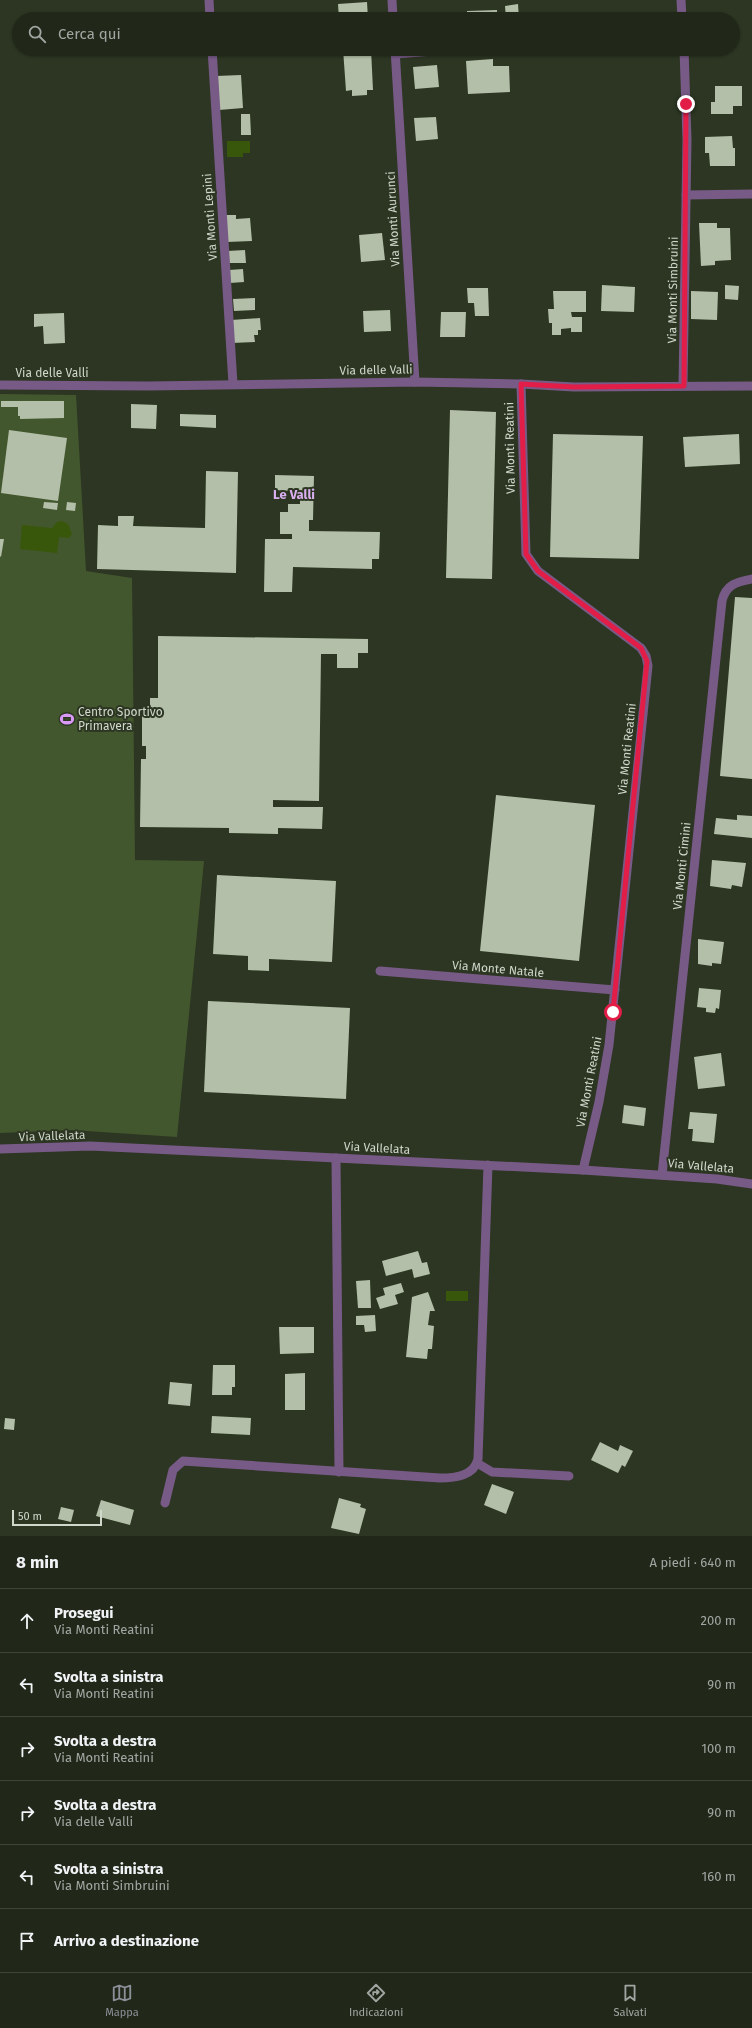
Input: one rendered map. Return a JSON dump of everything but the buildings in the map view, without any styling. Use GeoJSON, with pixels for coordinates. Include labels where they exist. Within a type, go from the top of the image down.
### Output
{"type":"FeatureCollection","features":[{"type":"Feature","properties":{"kind":"street"},"geometry":{"type":"LineString","coordinates":[[208,0],[209,12]]}},
{"type":"Feature","properties":{"kind":"street"},"geometry":{"type":"LineString","coordinates":[[392,0],[393,12]]}},
{"type":"Feature","properties":{"kind":"street"},"geometry":{"type":"LineString","coordinates":[[681,0],[682,12]]}},
{"type":"Feature","properties":{"kind":"street","name":"Via Monti Lepini"},"geometry":{"type":"LineString","coordinates":[[212,56],[233,384]]}},
{"type":"Feature","properties":{"kind":"street","name":"Via Monti Aurunci"},"geometry":{"type":"LineString","coordinates":[[395,56],[415,382]]}},
{"type":"Feature","properties":{"kind":"street","name":"Via Monti Simbruini"},"geometry":{"type":"LineString","coordinates":[[684,56],[686,195],[684,386]]}},
{"type":"Feature","properties":{"kind":"street"},"geometry":{"type":"LineString","coordinates":[[686,195],[752,194]]}},
{"type":"Feature","properties":{"kind":"street","name":"Via delle Valli"},"geometry":{"type":"LineString","coordinates":[[0,385],[148,386],[415,382],[521,384],[574,387],[752,386]]}},
{"type":"Feature","properties":{"kind":"street","name":"Via Monti Reatini"},"geometry":{"type":"LineString","coordinates":[[521,384],[526,554],[538,571],[641,648],[647,661],[615,990],[606,1064],[583,1170]]}},
{"type":"Feature","properties":{"kind":"street","name":"Via Monti Cimini"},"geometry":{"type":"LineString","coordinates":[[662,1175],[721,606],[724,593],[730,586],[736,582],[752,579]]}},
{"type":"Feature","properties":{"kind":"street","name":"Via Monte Natale"},"geometry":{"type":"LineString","coordinates":[[380,972],[615,990]]}},
{"type":"Feature","properties":{"kind":"street","name":"Via Vallelata"},"geometry":{"type":"LineString","coordinates":[[0,1149],[90,1146],[583,1170],[723,1179],[752,1184]]}},
{"type":"Feature","properties":{"kind":"street"},"geometry":{"type":"LineString","coordinates":[[336,1158],[339,1472]]}},
{"type":"Feature","properties":{"kind":"street"},"geometry":{"type":"LineString","coordinates":[[165,1503],[173,1470],[183,1461],[444,1478],[464,1475],[471,1471],[477,1463],[488,1166]]}},
{"type":"Feature","properties":{"kind":"street"},"geometry":{"type":"LineString","coordinates":[[477,1463],[492,1472],[569,1476]]}},
{"type":"Feature","properties":{"kind":"shaded area"},"geometry":{"type":"Polygon","coordinates":[[[227,141],[250,141],[250,153],[243,153],[243,157],[227,157],[227,141]]]}},
{"type":"Feature","properties":{"kind":"shaded area","name":"Centro Sportivo Primavera"},"geometry":{"type":"Polygon","coordinates":[[[0,394],[76,395],[86,571],[132,578],[135,860],[204,861],[177,1137],[71,1130],[0,1133],[0,394]]]}},
{"type":"Feature","properties":{"kind":"shaded area"},"geometry":{"type":"Polygon","coordinates":[[[62,521],[68,524],[72,534],[69,538],[59,537],[57,553],[20,549],[22,525],[52,528],[57,522],[62,521]]]}},
{"type":"Feature","properties":{"kind":"shaded area"},"geometry":{"type":"Polygon","coordinates":[[[446,1291],[468,1291],[468,1301],[446,1301],[446,1291]]]}},
{"type":"Feature","properties":{"kind":"place","name":"Centro Sportivo Primavera"},"geometry":{"type":"Point","coordinates":[67,719]}},
{"type":"Feature","properties":{"kind":"district","name":"Le Valli"},"geometry":{"type":"Point","coordinates":[294,494]}},
{"type":"Feature","properties":{"kind":"route"},"geometry":{"type":"LineString","coordinates":[[613,1012],[648,666],[646,656],[641,648],[538,571],[526,554],[524,549],[521,384],[574,387],[684,386],[687,140],[686,104]]}}]}
